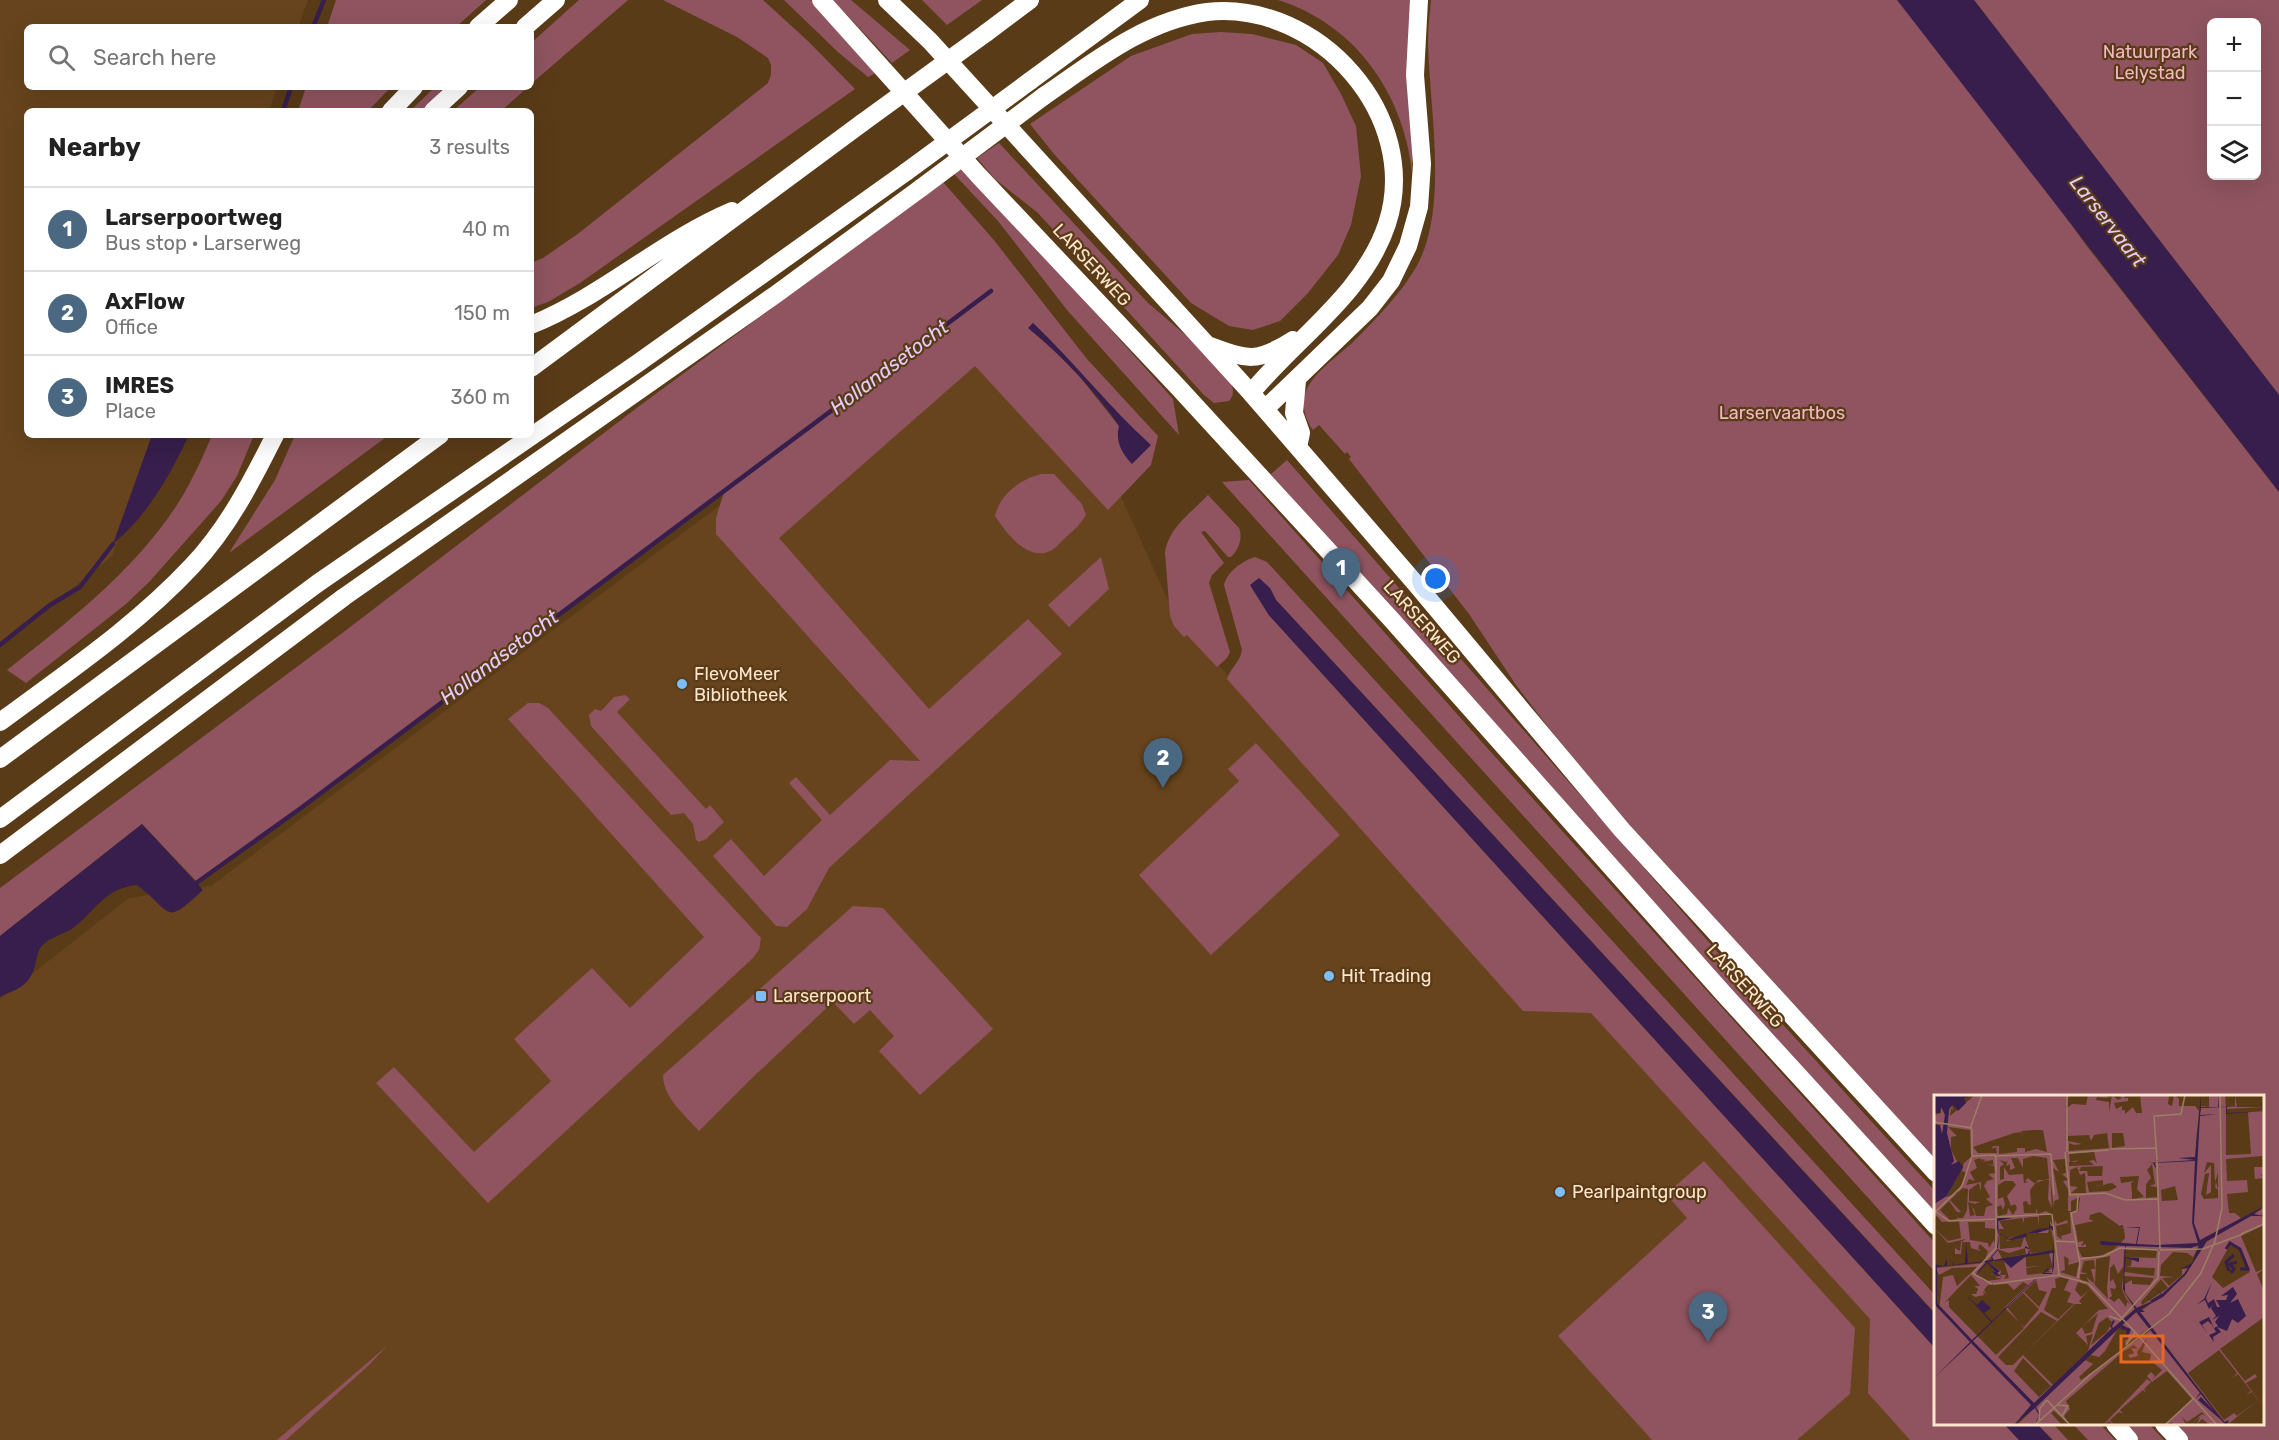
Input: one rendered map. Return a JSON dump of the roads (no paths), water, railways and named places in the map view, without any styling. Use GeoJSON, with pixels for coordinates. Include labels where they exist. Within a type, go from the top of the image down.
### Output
{"type":"FeatureCollection","features":[{"type":"Feature","properties":{"kind":"highway"},"geometry":{"type":"LineString","coordinates":[[481,24],[509,0]]}},
{"type":"Feature","properties":{"kind":"highway"},"geometry":{"type":"LineString","coordinates":[[528,24],[556,0]]}},
{"type":"Feature","properties":{"kind":"highway","name":"LARSERWEG"},"geometry":{"type":"LineString","coordinates":[[821,0],[980,176],[1390,618],[1723,993],[1934,1225]]}},
{"type":"Feature","properties":{"kind":"highway","name":"LARSERWEG"},"geometry":{"type":"LineString","coordinates":[[888,0],[930,41],[1251,393],[1416,584],[1622,830],[1934,1172]]}},
{"type":"Feature","properties":{"kind":"highway"},"geometry":{"type":"LineString","coordinates":[[534,366],[1030,0]]}},
{"type":"Feature","properties":{"kind":"highway"},"geometry":{"type":"LineString","coordinates":[[534,434],[906,172],[1140,0]]}},
{"type":"Feature","properties":{"kind":"highway"},"geometry":{"type":"LineString","coordinates":[[1265,409],[1297,381],[1370,308],[1391,281],[1411,237],[1419,207],[1422,164],[1415,75],[1419,0]]}},
{"type":"Feature","properties":{"kind":"highway"},"geometry":{"type":"LineString","coordinates":[[0,855],[344,597],[775,295],[1115,46],[1154,26],[1183,16],[1210,11],[1261,14],[1304,31],[1330,48],[1354,71],[1381,120],[1390,146],[1394,181],[1388,223],[1377,248],[1342,297],[1251,393]]}},
{"type":"Feature","properties":{"kind":"highway"},"geometry":{"type":"LineString","coordinates":[[395,108],[411,90]]}},
{"type":"Feature","properties":{"kind":"highway"},"geometry":{"type":"LineString","coordinates":[[436,108],[456,90]]}},
{"type":"Feature","properties":{"kind":"highway"},"geometry":{"type":"LineString","coordinates":[[534,324],[560,313],[604,288],[702,223],[761,198]]}},
{"type":"Feature","properties":{"kind":"highway"},"geometry":{"type":"LineString","coordinates":[[1208,345],[1237,355],[1256,358],[1272,352],[1318,323]]}},
{"type":"Feature","properties":{"kind":"highway"},"geometry":{"type":"LineString","coordinates":[[1297,381],[1294,413],[1301,433],[1298,447]]}},
{"type":"Feature","properties":{"kind":"highway"},"geometry":{"type":"LineString","coordinates":[[0,722],[157,601],[193,565],[229,519],[273,438]]}},
{"type":"Feature","properties":{"kind":"highway"},"geometry":{"type":"LineString","coordinates":[[0,759],[436,438]]}},
{"type":"Feature","properties":{"kind":"highway"},"geometry":{"type":"LineString","coordinates":[[0,819],[318,583],[529,438]]}},
{"type":"Feature","properties":{"kind":"highway"},"geometry":{"type":"LineString","coordinates":[[2116,1425],[2130,1440]]}},
{"type":"Feature","properties":{"kind":"highway"},"geometry":{"type":"LineString","coordinates":[[2165,1425],[2179,1440]]}},
{"type":"Feature","properties":{"kind":"water","name":"Larservaart"},"geometry":{"type":"Polygon","coordinates":[[[1897,0],[1974,0],[2279,395],[2279,492],[1897,0]]]}},
{"type":"Feature","properties":{"kind":"water"},"geometry":{"type":"Polygon","coordinates":[[[1033,323],[1151,445],[1132,464],[1120,447],[1119,426],[1077,374],[1028,328],[1033,323]]]}},
{"type":"Feature","properties":{"kind":"water"},"geometry":{"type":"Polygon","coordinates":[[[151,438],[188,438],[157,494],[126,533],[113,544],[151,438]]]}},
{"type":"Feature","properties":{"kind":"water"},"geometry":{"type":"Polygon","coordinates":[[[1259,578],[1270,588],[1276,600],[1934,1313],[1934,1347],[1268,614],[1250,585],[1259,578]]]}},
{"type":"Feature","properties":{"kind":"water"},"geometry":{"type":"Polygon","coordinates":[[[142,824],[203,890],[181,909],[174,912],[164,909],[137,885],[108,895],[73,928],[44,944],[39,950],[34,969],[28,980],[20,987],[0,997],[0,936],[142,824]]]}},
{"type":"Feature","properties":{"kind":"water"},"geometry":{"type":"Polygon","coordinates":[[[2005,1425],[2038,1425],[2052,1440],[2019,1440],[2005,1425]]]}},
{"type":"Feature","properties":{"kind":"waterway"},"geometry":{"type":"LineString","coordinates":[[314,24],[324,0]]}},
{"type":"Feature","properties":{"kind":"waterway"},"geometry":{"type":"LineString","coordinates":[[284,108],[290,90]]}},
{"type":"Feature","properties":{"kind":"waterway","name":"Hollandsetocht"},"geometry":{"type":"LineString","coordinates":[[192,886],[301,808],[991,291]]}},
{"type":"Feature","properties":{"kind":"waterway"},"geometry":{"type":"LineString","coordinates":[[0,645],[50,605],[80,587],[113,544]]}},
{"type":"Feature","properties":{"kind":"place","name":"Larserpoortweg"},"geometry":{"type":"Point","coordinates":[1341,598]}},
{"type":"Feature","properties":{"kind":"place","name":"FlevoMeer Bibliotheek"},"geometry":{"type":"Point","coordinates":[682,684]}},
{"type":"Feature","properties":{"kind":"place","name":"AxFlow"},"geometry":{"type":"Point","coordinates":[1163,788]}},
{"type":"Feature","properties":{"kind":"place","name":"Hit Trading"},"geometry":{"type":"Point","coordinates":[1329,976]}},
{"type":"Feature","properties":{"kind":"place","name":"Larserpoort"},"geometry":{"type":"Point","coordinates":[761,996]}},
{"type":"Feature","properties":{"kind":"place","name":"Pearlpaintgroup"},"geometry":{"type":"Point","coordinates":[1560,1192]}},
{"type":"Feature","properties":{"kind":"place","name":"IMRES"},"geometry":{"type":"Point","coordinates":[1708,1342]}},
{"type":"Feature","properties":{"kind":"park label","name":"Natuurpark Lelystad"},"geometry":{"type":"Point","coordinates":[2150,62]}},
{"type":"Feature","properties":{"kind":"park label","name":"Larservaartbos"},"geometry":{"type":"Point","coordinates":[1782,413]}}]}
